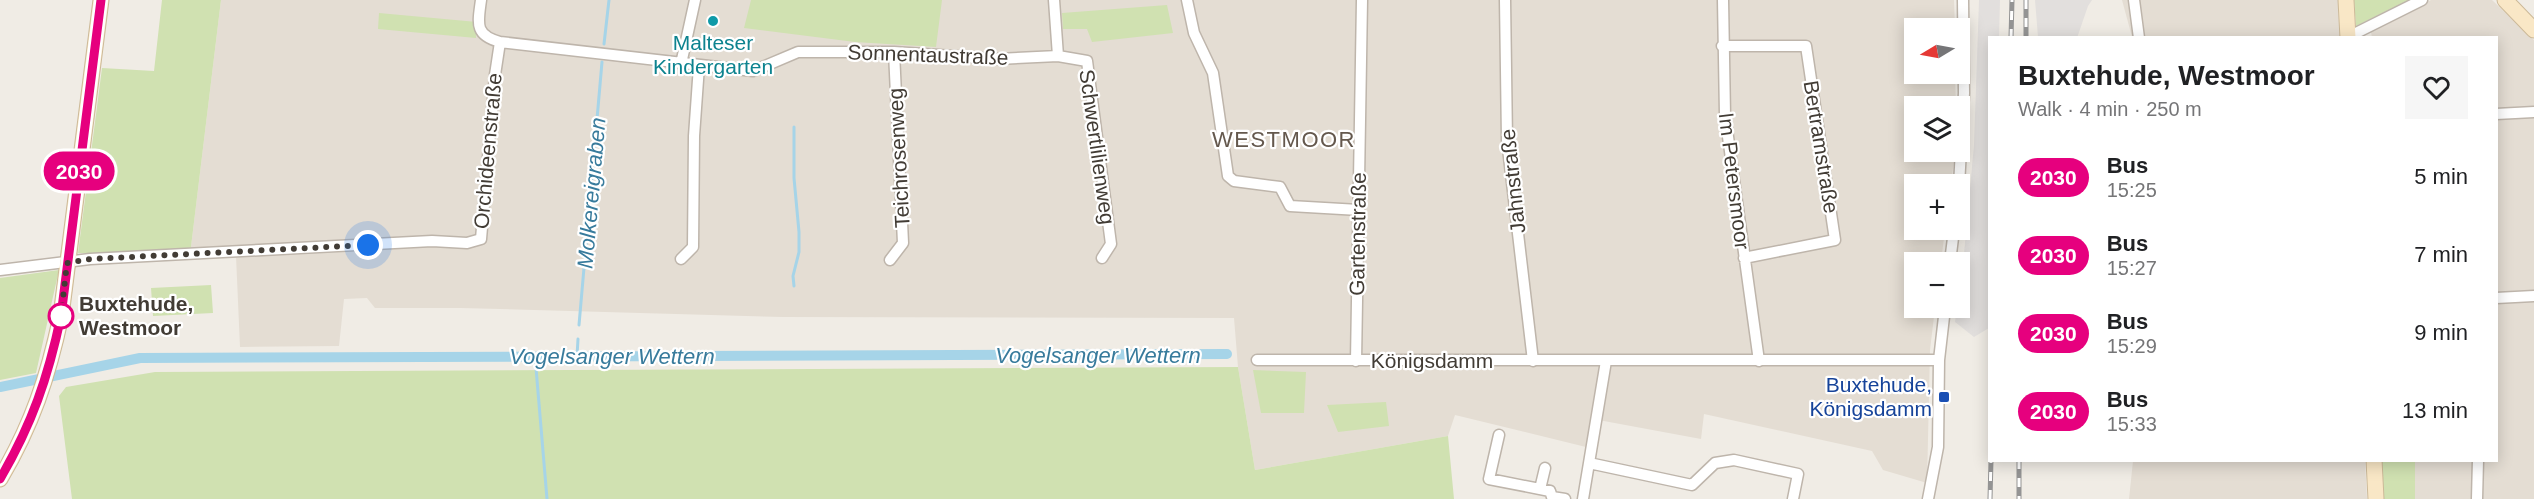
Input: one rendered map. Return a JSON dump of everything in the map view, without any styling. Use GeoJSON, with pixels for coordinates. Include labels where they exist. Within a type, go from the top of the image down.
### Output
{"type":"FeatureCollection","features":[{"type":"Feature","properties":{"kind":"street"},"geometry":{"type":"LineString","coordinates":[[0,479],[23,440],[47,374],[61,316],[101,0]]}},
{"type":"Feature","properties":{"kind":"street"},"geometry":{"type":"LineString","coordinates":[[481,0],[480,32],[486,38],[500,42],[699,66],[694,136],[693,247],[681,259]]}},
{"type":"Feature","properties":{"kind":"street"},"geometry":{"type":"LineString","coordinates":[[681,64],[694,0]]}},
{"type":"Feature","properties":{"kind":"street"},"geometry":{"type":"LineString","coordinates":[[1054,0],[1058,56]]}},
{"type":"Feature","properties":{"kind":"street"},"geometry":{"type":"LineString","coordinates":[[1187,0],[1194,33],[1213,73],[1228,176],[1234,181],[1280,187],[1290,206],[1359,210]]}},
{"type":"Feature","properties":{"kind":"street","name":"Gartenstraße"},"geometry":{"type":"LineString","coordinates":[[1356,361],[1362,0]]}},
{"type":"Feature","properties":{"kind":"street","name":"Jahnstraße"},"geometry":{"type":"LineString","coordinates":[[1505,0],[1508,140],[1533,361]]}},
{"type":"Feature","properties":{"kind":"street","name":"Im Petersmoor"},"geometry":{"type":"LineString","coordinates":[[1723,0],[1725,115],[1759,362]]}},
{"type":"Feature","properties":{"kind":"street"},"geometry":{"type":"LineString","coordinates":[[1960,174],[1964,93],[1963,0]]}},
{"type":"Feature","properties":{"kind":"street"},"geometry":{"type":"LineString","coordinates":[[2134,0],[2139,36]]}},
{"type":"Feature","properties":{"kind":"street"},"geometry":{"type":"LineString","coordinates":[[2346,0],[2348,36]]}},
{"type":"Feature","properties":{"kind":"street"},"geometry":{"type":"LineString","coordinates":[[2350,36],[2422,0]]}},
{"type":"Feature","properties":{"kind":"street"},"geometry":{"type":"LineString","coordinates":[[2505,0],[2534,30]]}},
{"type":"Feature","properties":{"kind":"street","name":"Orchideenstraße"},"geometry":{"type":"LineString","coordinates":[[67,263],[90,259],[432,241],[467,243],[481,239],[495,75],[500,42]]}},
{"type":"Feature","properties":{"kind":"street","name":"Bertramstraße"},"geometry":{"type":"LineString","coordinates":[[1722,46],[1806,46],[1835,240],[1744,258]]}},
{"type":"Feature","properties":{"kind":"street","name":"Sonnentaustraße"},"geometry":{"type":"LineString","coordinates":[[699,66],[753,71],[798,52],[894,52],[998,59],[1058,56]]}},
{"type":"Feature","properties":{"kind":"street","name":"Teichrosenweg"},"geometry":{"type":"LineString","coordinates":[[891,260],[903,243],[894,52]]}},
{"type":"Feature","properties":{"kind":"street","name":"Schwertlilienweg"},"geometry":{"type":"LineString","coordinates":[[1058,56],[1087,61],[1111,244],[1102,258]]}},
{"type":"Feature","properties":{"kind":"street"},"geometry":{"type":"LineString","coordinates":[[2498,114],[2534,112]]}},
{"type":"Feature","properties":{"kind":"street"},"geometry":{"type":"LineString","coordinates":[[0,270],[67,263]]}},
{"type":"Feature","properties":{"kind":"street"},"geometry":{"type":"LineString","coordinates":[[2498,298],[2534,296]]}},
{"type":"Feature","properties":{"kind":"street"},"geometry":{"type":"LineString","coordinates":[[1928,499],[1938,447],[1939,360],[1944,318]]}},
{"type":"Feature","properties":{"kind":"street","name":"Königsdamm"},"geometry":{"type":"LineString","coordinates":[[1257,360],[1759,362],[1939,360]]}},
{"type":"Feature","properties":{"kind":"street"},"geometry":{"type":"LineString","coordinates":[[1583,499],[1606,361]]}},
{"type":"Feature","properties":{"kind":"street"},"geometry":{"type":"LineString","coordinates":[[1499,435],[1489,479],[1550,491],[1551,496],[1565,499]]}},
{"type":"Feature","properties":{"kind":"street"},"geometry":{"type":"LineString","coordinates":[[1589,463],[1692,485],[1715,463],[1734,460],[1798,474],[1793,499]]}},
{"type":"Feature","properties":{"kind":"street"},"geometry":{"type":"LineString","coordinates":[[2374,462],[2376,499]]}},
{"type":"Feature","properties":{"kind":"street"},"geometry":{"type":"LineString","coordinates":[[2477,499],[2478,462]]}},
{"type":"Feature","properties":{"kind":"street"},"geometry":{"type":"LineString","coordinates":[[1540,489],[1545,468]]}},
{"type":"Feature","properties":{"kind":"shaded area"},"geometry":{"type":"Polygon","coordinates":[[[221,0],[1954,0],[1955,18],[1904,18],[1904,84],[1955,84],[1956,96],[1904,96],[1904,162],[1954,162],[1952,174],[1904,174],[1904,240],[1944,240],[1942,252],[1904,252],[1904,318],[1934,318],[1930,350],[1927,483],[1883,470],[1872,451],[1704,414],[1701,439],[1593,419],[1586,447],[1455,415],[1448,436],[1255,470],[1238,367],[1234,318],[783,317],[461,308],[375,308],[367,298],[344,299],[339,346],[240,347],[236,256],[190,255],[221,0]]]}},
{"type":"Feature","properties":{"kind":"shaded area"},"geometry":{"type":"Polygon","coordinates":[[[1979,0],[2000,0],[1999,36],[1988,36],[1988,329],[1974,337],[1955,322],[1956,318],[1970,318],[1970,252],[1964,252],[1965,240],[1970,240],[1970,188],[1974,145],[1979,0]]]}},
{"type":"Feature","properties":{"kind":"shaded area"},"geometry":{"type":"Polygon","coordinates":[[[2035,0],[2092,0],[2078,36],[2038,36],[2035,0]]]}},
{"type":"Feature","properties":{"kind":"shaded area"},"geometry":{"type":"Polygon","coordinates":[[[2122,0],[2338,0],[2340,36],[2132,36],[2122,0]]]}},
{"type":"Feature","properties":{"kind":"shaded area"},"geometry":{"type":"Polygon","coordinates":[[[2431,0],[2492,0],[2534,40],[2534,499],[2415,499],[2415,462],[2498,462],[2498,36],[2372,36],[2371,32],[2431,0]]]}},
{"type":"Feature","properties":{"kind":"shaded area"},"geometry":{"type":"Polygon","coordinates":[[[2133,462],[2365,462],[2367,499],[2129,499],[2133,462]]]}},
{"type":"Feature","properties":{"kind":"green space"},"geometry":{"type":"Polygon","coordinates":[[[162,0],[221,0],[190,255],[78,253],[102,68],[154,71],[162,0]]]}},
{"type":"Feature","properties":{"kind":"green space"},"geometry":{"type":"Polygon","coordinates":[[[751,0],[942,0],[936,47],[855,42],[744,28],[751,0]]]}},
{"type":"Feature","properties":{"kind":"green space"},"geometry":{"type":"Polygon","coordinates":[[[2354,0],[2409,0],[2356,26],[2354,0]]]}},
{"type":"Feature","properties":{"kind":"green space"},"geometry":{"type":"Polygon","coordinates":[[[1167,5],[1173,33],[1092,42],[1087,29],[1063,29],[1062,13],[1167,5]]]}},
{"type":"Feature","properties":{"kind":"green space"},"geometry":{"type":"Polygon","coordinates":[[[379,13],[477,22],[476,38],[378,29],[379,13]]]}},
{"type":"Feature","properties":{"kind":"green space"},"geometry":{"type":"Polygon","coordinates":[[[59,270],[36,373],[0,380],[0,278],[59,270]]]}},
{"type":"Feature","properties":{"kind":"green space"},"geometry":{"type":"Polygon","coordinates":[[[211,285],[213,313],[153,316],[151,288],[211,285]]]}},
{"type":"Feature","properties":{"kind":"green space"},"geometry":{"type":"Polygon","coordinates":[[[1238,367],[1255,470],[1448,436],[1454,499],[72,499],[59,396],[66,387],[155,372],[1238,367]]]}},
{"type":"Feature","properties":{"kind":"green space"},"geometry":{"type":"Polygon","coordinates":[[[1253,370],[1306,372],[1304,413],[1261,413],[1253,370]]]}},
{"type":"Feature","properties":{"kind":"green space"},"geometry":{"type":"Polygon","coordinates":[[[1386,402],[1389,426],[1338,432],[1327,405],[1386,402]]]}},
{"type":"Feature","properties":{"kind":"green space"},"geometry":{"type":"Polygon","coordinates":[[[2376,462],[2415,462],[2415,499],[2378,499],[2376,462]]]}},
{"type":"Feature","properties":{"kind":"waterway","name":"Molkereigraben"},"geometry":{"type":"LineString","coordinates":[[604,44],[609,0]]}},
{"type":"Feature","properties":{"kind":"waterway","name":"Molkereigraben"},"geometry":{"type":"LineString","coordinates":[[579,325],[602,62]]}},
{"type":"Feature","properties":{"kind":"waterway"},"geometry":{"type":"LineString","coordinates":[[794,127],[794,178],[799,232],[799,252],[793,276],[794,286]]}},
{"type":"Feature","properties":{"kind":"waterway","name":"Molkereigraben"},"geometry":{"type":"LineString","coordinates":[[577,356],[578,339]]}},
{"type":"Feature","properties":{"kind":"waterway","name":"Vogelsanger Wettern"},"geometry":{"type":"LineString","coordinates":[[0,387],[140,358],[1227,354]]}},
{"type":"Feature","properties":{"kind":"waterway"},"geometry":{"type":"LineString","coordinates":[[535,356],[547,499]]}},
{"type":"Feature","properties":{"kind":"railway"},"geometry":{"type":"LineString","coordinates":[[2011,36],[2012,0]]}},
{"type":"Feature","properties":{"kind":"railway"},"geometry":{"type":"LineString","coordinates":[[2026,0],[2026,36]]}},
{"type":"Feature","properties":{"kind":"railway"},"geometry":{"type":"LineString","coordinates":[[1990,499],[1991,462]]}},
{"type":"Feature","properties":{"kind":"railway"},"geometry":{"type":"LineString","coordinates":[[2019,462],[2019,499]]}},
{"type":"Feature","properties":{"kind":"bus line","name":"2030"},"geometry":{"type":"LineString","coordinates":[[0,479],[23,440],[42,389],[61,316],[101,0]]}},
{"type":"Feature","properties":{"kind":"place","name":"Malteser Kindergarten"},"geometry":{"type":"Point","coordinates":[713,21]}},
{"type":"Feature","properties":{"kind":"place","name":"Buxtehude, Westmoor"},"geometry":{"type":"Point","coordinates":[61,316]}},
{"type":"Feature","properties":{"kind":"place","name":"Buxtehude, Königsdamm"},"geometry":{"type":"Point","coordinates":[1944,397]}},
{"type":"Feature","properties":{"kind":"district","name":"WESTMOOR"},"geometry":{"type":"Point","coordinates":[1284,139]}},
{"type":"Feature","properties":{"kind":"route"},"geometry":{"type":"LineString","coordinates":[[61,316],[67,263],[90,259],[368,245]]}}]}
